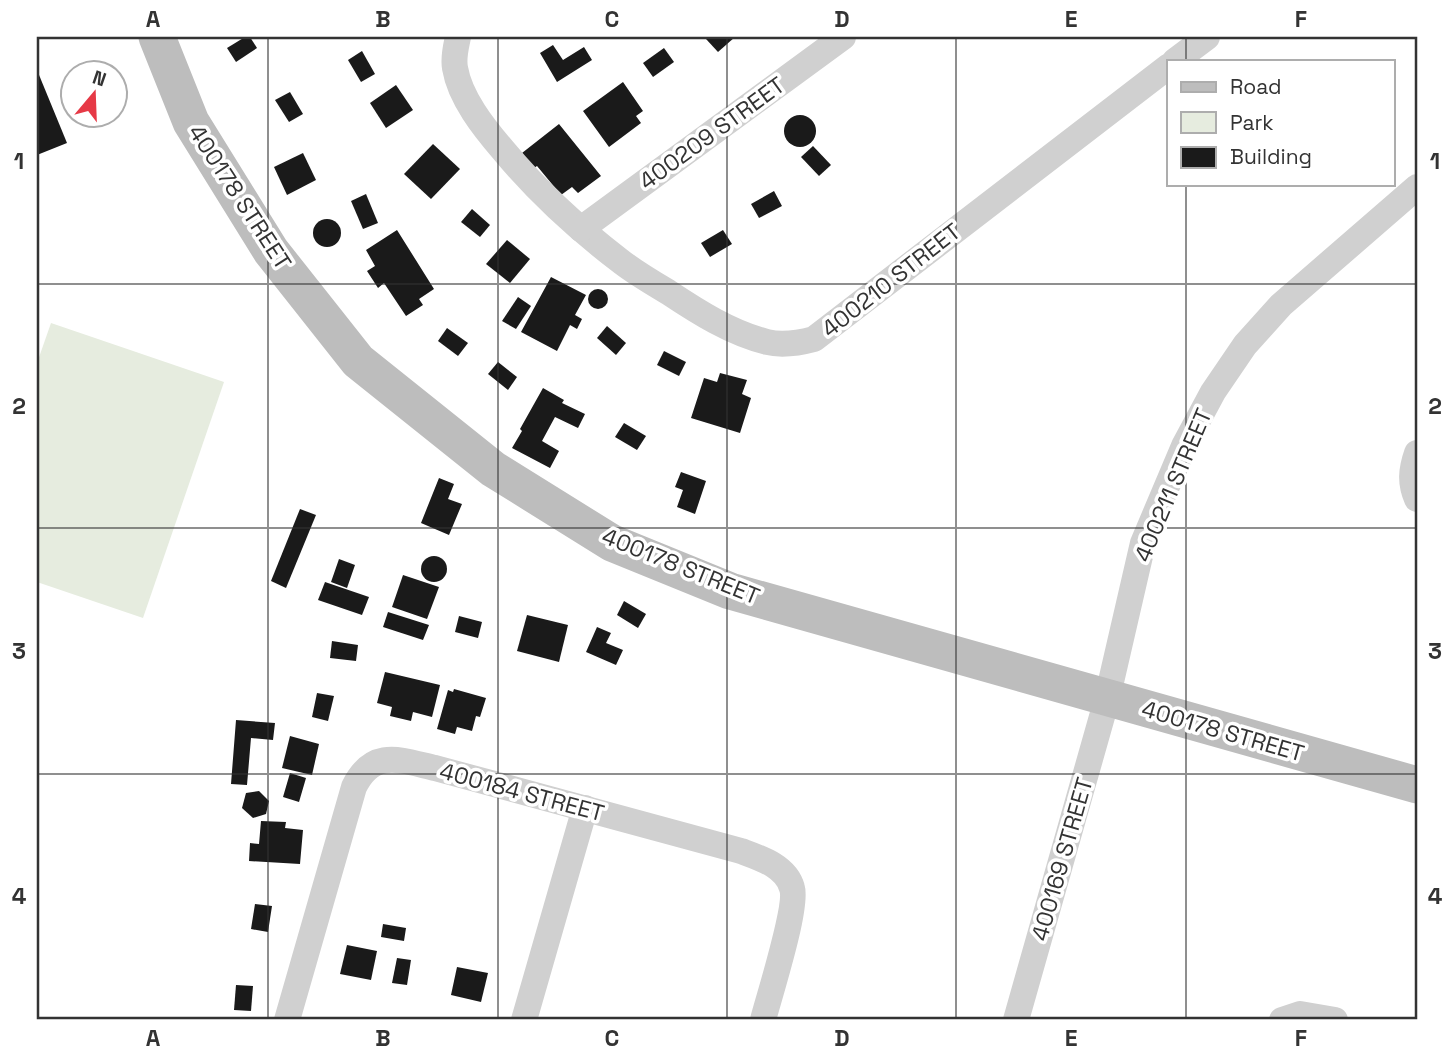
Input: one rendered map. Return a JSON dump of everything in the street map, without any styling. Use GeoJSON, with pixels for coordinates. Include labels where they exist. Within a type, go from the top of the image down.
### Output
{"type":"FeatureCollection","features":[{"type":"Feature","properties":{"kind":"street","name":"400178 STREET"},"geometry":{"type":"LineString","coordinates":[[157,37],[191,122],[271,251],[358,360],[493,469],[612,543],[730,591],[1417,785]]}},
{"type":"Feature","properties":{"kind":"street","name":"400210 STREET"},"geometry":{"type":"LineString","coordinates":[[458,37],[455,68],[462,90],[482,124],[528,180],[581,229],[620,261],[687,305],[739,333],[770,343],[793,344],[814,339],[1167,68]]}},
{"type":"Feature","properties":{"kind":"street","name":"400209 STREET"},"geometry":{"type":"LineString","coordinates":[[581,229],[843,37]]}},
{"type":"Feature","properties":{"kind":"street"},"geometry":{"type":"LineString","coordinates":[[1176,60],[1207,37]]}},
{"type":"Feature","properties":{"kind":"street","name":"400211 STREET"},"geometry":{"type":"LineString","coordinates":[[1107,699],[1143,543],[1184,446],[1213,392],[1245,345],[1281,305],[1417,190]]}},
{"type":"Feature","properties":{"kind":"street"},"geometry":{"type":"LineString","coordinates":[[1417,453],[1412,466],[1411,486],[1417,499]]}},
{"type":"Feature","properties":{"kind":"street","name":"400169 STREET"},"geometry":{"type":"LineString","coordinates":[[1016,1020],[1107,699]]}},
{"type":"Feature","properties":{"kind":"street","name":"400184 STREET"},"geometry":{"type":"LineString","coordinates":[[287,1020],[354,787],[360,774],[382,759],[399,759],[585,808],[741,851],[769,862],[782,872],[793,888],[792,912],[763,1020]]}},
{"type":"Feature","properties":{"kind":"street"},"geometry":{"type":"LineString","coordinates":[[524,1020],[585,808]]}},
{"type":"Feature","properties":{"kind":"street"},"geometry":{"type":"LineString","coordinates":[[1282,1020],[1300,1014],[1335,1020]]}},
{"type":"Feature","properties":{"kind":"green space"},"geometry":{"type":"Polygon","coordinates":[[[51,323],[224,382],[143,618],[37,582],[37,363],[51,323]]]}},
{"type":"Feature","properties":{"kind":"building"},"geometry":{"type":"Polygon","coordinates":[[[245,37],[250,37],[257,48],[236,62],[227,48],[245,37]]]}},
{"type":"Feature","properties":{"kind":"building"},"geometry":{"type":"Polygon","coordinates":[[[735,37],[718,52],[706,39],[735,37]]]}},
{"type":"Feature","properties":{"kind":"building"},"geometry":{"type":"Polygon","coordinates":[[[553,45],[563,60],[584,47],[592,60],[557,82],[540,53],[553,45]]]}},
{"type":"Feature","properties":{"kind":"building"},"geometry":{"type":"Polygon","coordinates":[[[664,48],[674,62],[653,77],[643,63],[664,48]]]}},
{"type":"Feature","properties":{"kind":"building"},"geometry":{"type":"Polygon","coordinates":[[[362,51],[375,74],[361,82],[348,60],[362,51]]]}},
{"type":"Feature","properties":{"kind":"building"},"geometry":{"type":"Polygon","coordinates":[[[37,70],[67,143],[37,155],[37,70]]]}},
{"type":"Feature","properties":{"kind":"building"},"geometry":{"type":"Polygon","coordinates":[[[623,82],[643,111],[636,116],[641,123],[609,147],[583,111],[623,82]]]}},
{"type":"Feature","properties":{"kind":"building"},"geometry":{"type":"Polygon","coordinates":[[[396,85],[413,110],[386,128],[370,103],[396,85]]]}},
{"type":"Feature","properties":{"kind":"building"},"geometry":{"type":"Polygon","coordinates":[[[290,92],[303,114],[289,122],[275,100],[290,92]]]}},
{"type":"Feature","properties":{"kind":"building"},"geometry":{"type":"Polygon","coordinates":[[[800,115],[811,120],[816,131],[811,142],[800,147],[789,142],[784,131],[789,120],[800,115]]]}},
{"type":"Feature","properties":{"kind":"building"},"geometry":{"type":"Polygon","coordinates":[[[559,124],[601,176],[578,193],[572,187],[561,195],[537,166],[534,168],[522,153],[559,124]]]}},
{"type":"Feature","properties":{"kind":"building"},"geometry":{"type":"Polygon","coordinates":[[[433,144],[460,169],[431,199],[404,174],[433,144]]]}},
{"type":"Feature","properties":{"kind":"building"},"geometry":{"type":"Polygon","coordinates":[[[813,146],[831,165],[819,176],[801,157],[813,146]]]}},
{"type":"Feature","properties":{"kind":"building"},"geometry":{"type":"Polygon","coordinates":[[[303,153],[316,180],[287,195],[274,167],[303,153]]]}},
{"type":"Feature","properties":{"kind":"building"},"geometry":{"type":"Polygon","coordinates":[[[774,191],[782,206],[759,218],[751,204],[774,191]]]}},
{"type":"Feature","properties":{"kind":"building"},"geometry":{"type":"Polygon","coordinates":[[[366,194],[378,223],[363,229],[351,201],[366,194]]]}},
{"type":"Feature","properties":{"kind":"building"},"geometry":{"type":"Polygon","coordinates":[[[472,209],[490,225],[480,237],[461,222],[472,209]]]}},
{"type":"Feature","properties":{"kind":"building"},"geometry":{"type":"Polygon","coordinates":[[[327,219],[337,223],[341,233],[337,243],[327,247],[317,243],[313,233],[317,223],[327,219]]]}},
{"type":"Feature","properties":{"kind":"building"},"geometry":{"type":"Polygon","coordinates":[[[397,230],[434,289],[419,299],[423,305],[406,316],[384,283],[378,288],[367,271],[375,266],[366,250],[397,230]]]}},
{"type":"Feature","properties":{"kind":"building"},"geometry":{"type":"Polygon","coordinates":[[[723,230],[732,244],[710,257],[701,243],[723,230]]]}},
{"type":"Feature","properties":{"kind":"building"},"geometry":{"type":"Polygon","coordinates":[[[507,240],[530,259],[510,283],[486,264],[507,240]]]}},
{"type":"Feature","properties":{"kind":"building"},"geometry":{"type":"Polygon","coordinates":[[[551,277],[586,295],[575,315],[582,319],[577,329],[570,325],[557,351],[521,332],[551,277]]]}},
{"type":"Feature","properties":{"kind":"building"},"geometry":{"type":"Polygon","coordinates":[[[598,289],[605,292],[608,299],[605,306],[598,309],[591,306],[588,299],[591,292],[598,289]]]}},
{"type":"Feature","properties":{"kind":"building"},"geometry":{"type":"Polygon","coordinates":[[[518,297],[531,306],[516,329],[502,321],[518,297]]]}},
{"type":"Feature","properties":{"kind":"building"},"geometry":{"type":"Polygon","coordinates":[[[607,326],[626,343],[616,355],[597,338],[607,326]]]}},
{"type":"Feature","properties":{"kind":"building"},"geometry":{"type":"Polygon","coordinates":[[[447,328],[468,343],[458,356],[438,341],[447,328]]]}},
{"type":"Feature","properties":{"kind":"building"},"geometry":{"type":"Polygon","coordinates":[[[664,351],[686,362],[679,376],[657,365],[664,351]]]}},
{"type":"Feature","properties":{"kind":"building"},"geometry":{"type":"Polygon","coordinates":[[[498,362],[517,377],[508,390],[488,374],[498,362]]]}},
{"type":"Feature","properties":{"kind":"building"},"geometry":{"type":"Polygon","coordinates":[[[720,373],[747,380],[742,394],[751,398],[740,433],[691,418],[704,378],[717,382],[720,373]]]}},
{"type":"Feature","properties":{"kind":"building"},"geometry":{"type":"Polygon","coordinates":[[[543,388],[564,400],[562,403],[585,414],[578,428],[555,417],[542,441],[559,451],[550,468],[512,448],[543,388]]]}},
{"type":"Feature","properties":{"kind":"building"},"geometry":{"type":"Polygon","coordinates":[[[624,423],[646,436],[637,450],[615,437],[624,423]]]}},
{"type":"Feature","properties":{"kind":"building"},"geometry":{"type":"Polygon","coordinates":[[[681,472],[706,481],[695,514],[677,507],[683,490],[675,487],[681,472]]]}},
{"type":"Feature","properties":{"kind":"building"},"geometry":{"type":"Polygon","coordinates":[[[439,478],[454,484],[448,499],[462,504],[449,535],[421,523],[439,478]]]}},
{"type":"Feature","properties":{"kind":"building"},"geometry":{"type":"Polygon","coordinates":[[[300,509],[316,515],[286,588],[271,581],[300,509]]]}},
{"type":"Feature","properties":{"kind":"building"},"geometry":{"type":"Polygon","coordinates":[[[434,556],[443,560],[447,569],[443,578],[434,582],[425,578],[421,569],[425,560],[434,556]]]}},
{"type":"Feature","properties":{"kind":"building"},"geometry":{"type":"Polygon","coordinates":[[[339,559],[355,565],[347,588],[331,582],[339,559]]]}},
{"type":"Feature","properties":{"kind":"building"},"geometry":{"type":"Polygon","coordinates":[[[403,575],[439,587],[427,619],[392,607],[403,575]]]}},
{"type":"Feature","properties":{"kind":"building"},"geometry":{"type":"Polygon","coordinates":[[[325,582],[369,597],[362,615],[318,600],[325,582]]]}},
{"type":"Feature","properties":{"kind":"building"},"geometry":{"type":"Polygon","coordinates":[[[624,601],[646,614],[638,628],[617,615],[624,601]]]}},
{"type":"Feature","properties":{"kind":"building"},"geometry":{"type":"Polygon","coordinates":[[[388,612],[429,625],[423,640],[383,627],[388,612]]]}},
{"type":"Feature","properties":{"kind":"building"},"geometry":{"type":"Polygon","coordinates":[[[527,615],[568,625],[559,662],[517,651],[527,615]]]}},
{"type":"Feature","properties":{"kind":"building"},"geometry":{"type":"Polygon","coordinates":[[[459,616],[482,622],[478,638],[455,632],[459,616]]]}},
{"type":"Feature","properties":{"kind":"building"},"geometry":{"type":"Polygon","coordinates":[[[597,627],[611,633],[606,643],[623,650],[616,665],[586,652],[597,627]]]}},
{"type":"Feature","properties":{"kind":"building"},"geometry":{"type":"Polygon","coordinates":[[[332,641],[358,645],[356,661],[330,658],[332,641]]]}},
{"type":"Feature","properties":{"kind":"building"},"geometry":{"type":"Polygon","coordinates":[[[385,672],[440,685],[432,717],[413,712],[411,721],[390,716],[392,707],[377,703],[385,672]]]}},
{"type":"Feature","properties":{"kind":"building"},"geometry":{"type":"Polygon","coordinates":[[[454,689],[486,698],[480,717],[476,716],[472,731],[457,727],[455,734],[437,729],[448,690],[453,692],[454,689]]]}},
{"type":"Feature","properties":{"kind":"building"},"geometry":{"type":"Polygon","coordinates":[[[317,693],[334,696],[328,721],[312,717],[317,693]]]}},
{"type":"Feature","properties":{"kind":"building"},"geometry":{"type":"Polygon","coordinates":[[[236,720],[275,723],[273,740],[251,738],[247,785],[231,784],[236,720]]]}},
{"type":"Feature","properties":{"kind":"building"},"geometry":{"type":"Polygon","coordinates":[[[290,736],[319,744],[312,775],[282,768],[290,736]]]}},
{"type":"Feature","properties":{"kind":"building"},"geometry":{"type":"Polygon","coordinates":[[[290,773],[306,778],[299,802],[283,797],[290,773]]]}},
{"type":"Feature","properties":{"kind":"building"},"geometry":{"type":"Polygon","coordinates":[[[259,791],[269,801],[266,814],[253,818],[242,808],[246,793],[259,791]]]}},
{"type":"Feature","properties":{"kind":"building"},"geometry":{"type":"Polygon","coordinates":[[[261,821],[286,822],[285,828],[303,830],[300,864],[249,861],[250,843],[259,844],[261,821]]]}},
{"type":"Feature","properties":{"kind":"building"},"geometry":{"type":"Polygon","coordinates":[[[255,904],[272,906],[268,932],[251,929],[255,904]]]}},
{"type":"Feature","properties":{"kind":"building"},"geometry":{"type":"Polygon","coordinates":[[[383,924],[406,928],[404,941],[381,937],[383,924]]]}},
{"type":"Feature","properties":{"kind":"building"},"geometry":{"type":"Polygon","coordinates":[[[347,945],[377,951],[371,980],[340,974],[347,945]]]}},
{"type":"Feature","properties":{"kind":"building"},"geometry":{"type":"Polygon","coordinates":[[[397,958],[411,960],[407,985],[392,983],[397,958]]]}},
{"type":"Feature","properties":{"kind":"building"},"geometry":{"type":"Polygon","coordinates":[[[457,967],[488,973],[481,1002],[451,995],[457,967]]]}},
{"type":"Feature","properties":{"kind":"building"},"geometry":{"type":"Polygon","coordinates":[[[236,985],[253,986],[251,1011],[234,1010],[236,985]]]}}]}
